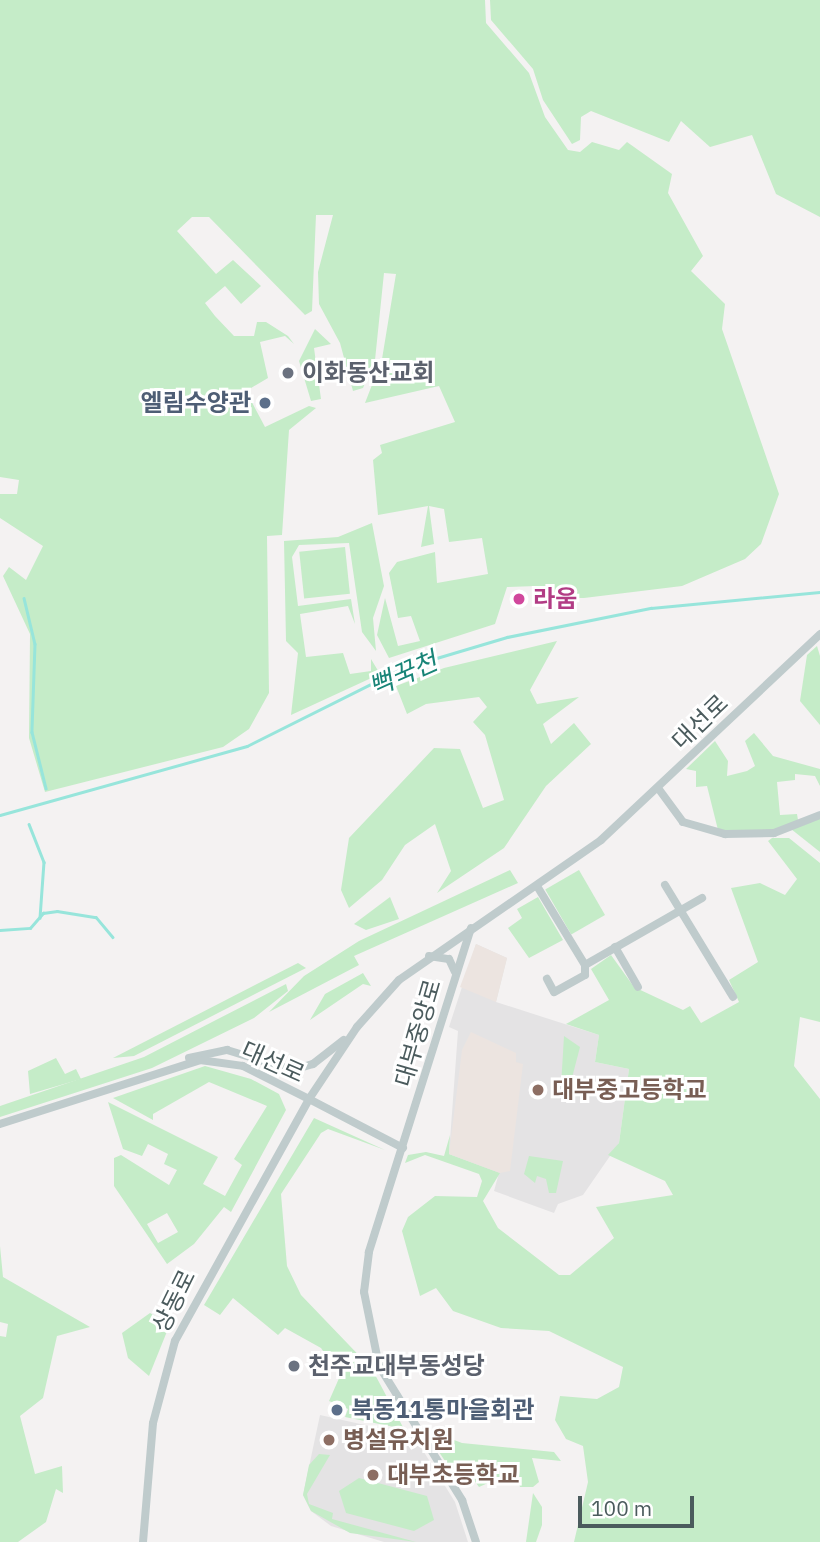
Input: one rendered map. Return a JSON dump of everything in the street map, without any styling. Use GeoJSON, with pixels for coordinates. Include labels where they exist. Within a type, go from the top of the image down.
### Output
{"type":"FeatureCollection","features":[{"type":"Feature","properties":{"kind":"street","name":"대선로"},"geometry":{"type":"LineString","coordinates":[[0,1124],[93,1099],[171,1065],[232,1063],[309,1099],[352,1034],[385,993],[428,956],[537,886],[601,840],[820,635]]}},
{"type":"Feature","properties":{"kind":"street"},"geometry":{"type":"LineString","coordinates":[[657,788],[682,821],[725,834],[774,833],[820,815]]}},
{"type":"Feature","properties":{"kind":"street"},"geometry":{"type":"LineString","coordinates":[[665,884],[733,997]]}},
{"type":"Feature","properties":{"kind":"street"},"geometry":{"type":"LineString","coordinates":[[537,886],[585,965],[585,975],[554,992],[547,979]]}},
{"type":"Feature","properties":{"kind":"street"},"geometry":{"type":"LineString","coordinates":[[585,965],[702,898]]}},
{"type":"Feature","properties":{"kind":"street","name":"대부중앙로"},"geometry":{"type":"LineString","coordinates":[[471,928],[369,1252],[369,1334],[385,1378],[462,1500],[476,1542]]}},
{"type":"Feature","properties":{"kind":"street"},"geometry":{"type":"LineString","coordinates":[[615,947],[638,987]]}},
{"type":"Feature","properties":{"kind":"street"},"geometry":{"type":"LineString","coordinates":[[428,956],[449,959],[455,975]]}},
{"type":"Feature","properties":{"kind":"street"},"geometry":{"type":"LineString","coordinates":[[171,1065],[227,1050],[281,1069],[305,1068],[352,1034]]}},
{"type":"Feature","properties":{"kind":"street"},"geometry":{"type":"LineString","coordinates":[[309,1099],[403,1148]]}},
{"type":"Feature","properties":{"kind":"street","name":"상동로"},"geometry":{"type":"LineString","coordinates":[[143,1542],[153,1423],[175,1341],[309,1099]]}},
{"type":"Feature","properties":{"kind":"shaded area","name":"대부중고등학교"},"geometry":{"type":"Polygon","coordinates":[[[476,944],[507,958],[496,1002],[599,1035],[595,1062],[629,1069],[619,1143],[583,1195],[558,1204],[554,1213],[494,1191],[499,1173],[449,1154],[458,1031],[449,1027],[476,944]]]}},
{"type":"Feature","properties":{"kind":"shaded area","name":"대부초등학교"},"geometry":{"type":"Polygon","coordinates":[[[320,1415],[414,1436],[455,1502],[468,1542],[384,1542],[331,1526],[311,1511],[303,1495],[320,1415]]]}},
{"type":"Feature","properties":{"kind":"green space"},"geometry":{"type":"Polygon","coordinates":[[[0,0],[485,0],[486,23],[529,73],[545,117],[568,150],[580,152],[592,142],[619,150],[627,142],[672,174],[668,193],[703,256],[691,271],[725,304],[722,329],[779,494],[761,544],[745,559],[682,586],[584,598],[537,598],[537,586],[507,587],[495,624],[389,658],[377,635],[385,598],[398,646],[420,641],[411,616],[398,618],[389,573],[397,562],[435,552],[437,583],[488,574],[482,538],[449,542],[444,509],[429,506],[434,544],[421,547],[428,506],[378,515],[373,460],[382,453],[380,445],[455,422],[439,386],[365,403],[382,359],[396,274],[384,273],[375,360],[363,388],[353,391],[340,343],[319,304],[318,272],[333,215],[316,215],[312,311],[305,315],[209,217],[192,217],[177,231],[216,274],[233,260],[261,286],[241,304],[225,286],[205,303],[215,316],[234,336],[254,336],[257,322],[266,322],[288,336],[294,344],[285,336],[260,342],[268,378],[246,391],[265,427],[309,406],[316,408],[289,430],[282,535],[267,536],[269,693],[249,729],[223,747],[45,792],[29,738],[30,634],[3,576],[9,567],[26,580],[43,546],[0,518],[0,494],[17,494],[19,480],[0,477],[0,0]]]}},
{"type":"Feature","properties":{"kind":"green space"},"geometry":{"type":"Polygon","coordinates":[[[490,0],[820,0],[820,217],[776,194],[752,135],[710,147],[681,121],[669,142],[591,111],[581,117],[580,140],[572,144],[543,100],[533,69],[491,20],[490,0]]]}},
{"type":"Feature","properties":{"kind":"green space"},"geometry":{"type":"Polygon","coordinates":[[[315,329],[331,344],[314,348],[321,399],[311,401],[299,361],[315,329]]]}},
{"type":"Feature","properties":{"kind":"green space"},"geometry":{"type":"Polygon","coordinates":[[[372,523],[384,586],[373,618],[376,651],[362,632],[349,543],[299,545],[292,557],[298,606],[351,599],[355,624],[348,606],[300,614],[306,657],[343,653],[350,674],[371,671],[371,659],[380,674],[291,715],[298,653],[286,641],[284,541],[338,537],[372,523]]]}},
{"type":"Feature","properties":{"kind":"green space"},"geometry":{"type":"Polygon","coordinates":[[[345,547],[350,594],[304,599],[299,552],[345,547]]]}},
{"type":"Feature","properties":{"kind":"green space"},"geometry":{"type":"Polygon","coordinates":[[[557,641],[530,690],[537,704],[579,697],[543,724],[551,744],[574,723],[591,744],[546,786],[504,848],[437,893],[451,871],[435,824],[405,845],[382,880],[349,908],[341,890],[349,838],[434,748],[460,749],[483,808],[504,800],[485,735],[473,722],[487,707],[479,697],[426,704],[407,714],[396,686],[444,668],[557,641]]]}},
{"type":"Feature","properties":{"kind":"green space"},"geometry":{"type":"Polygon","coordinates":[[[817,646],[820,656],[820,725],[800,701],[807,655],[817,646]]]}},
{"type":"Feature","properties":{"kind":"green space"},"geometry":{"type":"Polygon","coordinates":[[[754,733],[773,756],[820,769],[820,786],[815,776],[795,774],[795,780],[777,782],[780,815],[797,814],[798,820],[775,830],[718,830],[707,786],[696,787],[696,771],[686,769],[715,741],[728,761],[727,776],[747,771],[755,766],[745,741],[754,733]]]}},
{"type":"Feature","properties":{"kind":"green space"},"geometry":{"type":"Polygon","coordinates":[[[820,817],[820,852],[791,829],[820,817]]]}},
{"type":"Feature","properties":{"kind":"green space"},"geometry":{"type":"Polygon","coordinates":[[[772,838],[789,838],[820,863],[820,1022],[800,1017],[794,1066],[820,1099],[820,1542],[574,1542],[588,1482],[583,1446],[566,1439],[555,1420],[560,1396],[597,1399],[619,1387],[623,1367],[549,1331],[501,1328],[453,1311],[436,1288],[420,1296],[402,1231],[408,1217],[435,1196],[477,1197],[482,1181],[479,1174],[425,1155],[405,1163],[408,1155],[426,1152],[444,1156],[450,1135],[449,1154],[500,1173],[483,1201],[498,1228],[559,1275],[570,1275],[614,1238],[596,1207],[673,1195],[665,1181],[608,1155],[619,1143],[629,1069],[595,1062],[599,1035],[566,1024],[609,1000],[591,969],[611,955],[634,987],[683,1010],[690,1006],[701,1023],[739,1002],[729,980],[758,962],[731,888],[760,883],[785,895],[797,879],[768,841],[772,838]]]}},
{"type":"Feature","properties":{"kind":"green space"},"geometry":{"type":"Polygon","coordinates":[[[510,870],[518,883],[354,956],[359,965],[269,1012],[304,976],[359,941],[510,870]]]}},
{"type":"Feature","properties":{"kind":"green space"},"geometry":{"type":"Polygon","coordinates":[[[579,870],[605,915],[571,935],[545,890],[579,870]]]}},
{"type":"Feature","properties":{"kind":"green space"},"geometry":{"type":"Polygon","coordinates":[[[390,897],[399,919],[366,930],[354,924],[390,897]]]}},
{"type":"Feature","properties":{"kind":"green space"},"geometry":{"type":"Polygon","coordinates":[[[538,897],[563,940],[529,958],[508,928],[522,918],[517,909],[538,897]]]}},
{"type":"Feature","properties":{"kind":"green space"},"geometry":{"type":"Polygon","coordinates":[[[298,963],[306,968],[134,1056],[113,1058],[298,963]]]}},
{"type":"Feature","properties":{"kind":"green space"},"geometry":{"type":"Polygon","coordinates":[[[363,973],[371,986],[363,984],[310,1020],[325,994],[363,973]]]}},
{"type":"Feature","properties":{"kind":"green space"},"geometry":{"type":"Polygon","coordinates":[[[286,984],[288,991],[254,1018],[152,1068],[0,1117],[0,1106],[144,1057],[286,984]]]}},
{"type":"Feature","properties":{"kind":"green space"},"geometry":{"type":"Polygon","coordinates":[[[564,1036],[580,1047],[566,1101],[561,1086],[564,1036]]]}},
{"type":"Feature","properties":{"kind":"green space"},"geometry":{"type":"Polygon","coordinates":[[[56,1058],[65,1074],[76,1069],[81,1079],[30,1094],[28,1071],[56,1058]]]}},
{"type":"Feature","properties":{"kind":"green space"},"geometry":{"type":"Polygon","coordinates":[[[205,1066],[251,1079],[279,1094],[286,1110],[231,1212],[224,1207],[194,1244],[167,1264],[114,1186],[114,1158],[121,1155],[169,1185],[177,1170],[164,1164],[168,1154],[148,1144],[142,1156],[123,1149],[108,1102],[218,1157],[203,1184],[225,1196],[242,1165],[234,1159],[267,1106],[209,1082],[153,1114],[153,1120],[113,1098],[205,1066]],[[167,1213],[147,1224],[158,1243],[178,1232],[167,1213]]]}},
{"type":"Feature","properties":{"kind":"green space"},"geometry":{"type":"Polygon","coordinates":[[[314,1118],[385,1150],[328,1129],[321,1133],[281,1194],[287,1266],[301,1295],[372,1369],[404,1429],[345,1417],[348,1409],[329,1401],[340,1376],[321,1348],[285,1328],[278,1335],[233,1298],[220,1315],[204,1305],[314,1118]]]}},
{"type":"Feature","properties":{"kind":"green space"},"geometry":{"type":"Polygon","coordinates":[[[529,1156],[563,1161],[556,1193],[549,1193],[546,1179],[537,1176],[535,1183],[524,1174],[529,1156]]]}},
{"type":"Feature","properties":{"kind":"green space"},"geometry":{"type":"Polygon","coordinates":[[[0,1246],[3,1277],[90,1327],[57,1336],[43,1398],[20,1416],[35,1474],[62,1466],[63,1493],[56,1489],[46,1522],[18,1542],[0,1542],[0,1336],[6,1337],[8,1324],[0,1322],[0,1246]]]}},
{"type":"Feature","properties":{"kind":"green space"},"geometry":{"type":"Polygon","coordinates":[[[150,1313],[170,1324],[149,1376],[128,1358],[122,1333],[150,1313]]]}},
{"type":"Feature","properties":{"kind":"green space"},"geometry":{"type":"Polygon","coordinates":[[[433,1432],[462,1443],[554,1452],[561,1461],[532,1458],[539,1482],[533,1487],[520,1487],[515,1471],[479,1487],[471,1476],[457,1479],[429,1437],[433,1432]]]}},
{"type":"Feature","properties":{"kind":"green space"},"geometry":{"type":"Polygon","coordinates":[[[319,1454],[330,1455],[307,1494],[309,1504],[333,1513],[332,1519],[416,1542],[350,1533],[311,1511],[303,1495],[309,1465],[319,1454]]]}},
{"type":"Feature","properties":{"kind":"green space"},"geometry":{"type":"Polygon","coordinates":[[[359,1478],[427,1496],[434,1520],[414,1531],[346,1513],[339,1491],[359,1478]]]}},
{"type":"Feature","properties":{"kind":"green space"},"geometry":{"type":"Polygon","coordinates":[[[533,1493],[542,1507],[542,1525],[536,1542],[526,1542],[533,1493]]]}},
{"type":"Feature","properties":{"kind":"sand"},"geometry":{"type":"Polygon","coordinates":[[[476,944],[507,958],[496,1002],[460,987],[476,944]]]}},
{"type":"Feature","properties":{"kind":"sand"},"geometry":{"type":"Polygon","coordinates":[[[471,1032],[516,1053],[516,1062],[523,1064],[510,1171],[500,1173],[449,1154],[462,1050],[471,1032]]]}},
{"type":"Feature","properties":{"kind":"waterway","name":"뻑꾹천"},"geometry":{"type":"LineString","coordinates":[[0,815],[247,746],[403,668],[507,637],[651,608],[820,592]]}},
{"type":"Feature","properties":{"kind":"waterway"},"geometry":{"type":"LineString","coordinates":[[24,598],[35,644],[32,732],[46,788]]}},
{"type":"Feature","properties":{"kind":"waterway"},"geometry":{"type":"LineString","coordinates":[[29,824],[44,862],[40,918]]}},
{"type":"Feature","properties":{"kind":"waterway"},"geometry":{"type":"LineString","coordinates":[[0,930],[30,928],[43,913],[57,911],[96,917],[113,937]]}},
{"type":"Feature","properties":{"kind":"place","name":"이화동산교회"},"geometry":{"type":"Point","coordinates":[288,373]}},
{"type":"Feature","properties":{"kind":"place","name":"엘림수양관"},"geometry":{"type":"Point","coordinates":[265,403]}},
{"type":"Feature","properties":{"kind":"place","name":"라움"},"geometry":{"type":"Point","coordinates":[519,599]}},
{"type":"Feature","properties":{"kind":"place","name":"대부중고등학교"},"geometry":{"type":"Point","coordinates":[538,1090]}},
{"type":"Feature","properties":{"kind":"place","name":"천주교대부동성당"},"geometry":{"type":"Point","coordinates":[294,1366]}},
{"type":"Feature","properties":{"kind":"place","name":"북동11통마을회관"},"geometry":{"type":"Point","coordinates":[337,1410]}},
{"type":"Feature","properties":{"kind":"place","name":"병설유치원"},"geometry":{"type":"Point","coordinates":[329,1440]}},
{"type":"Feature","properties":{"kind":"place","name":"대부초등학교"},"geometry":{"type":"Point","coordinates":[373,1475]}}]}
